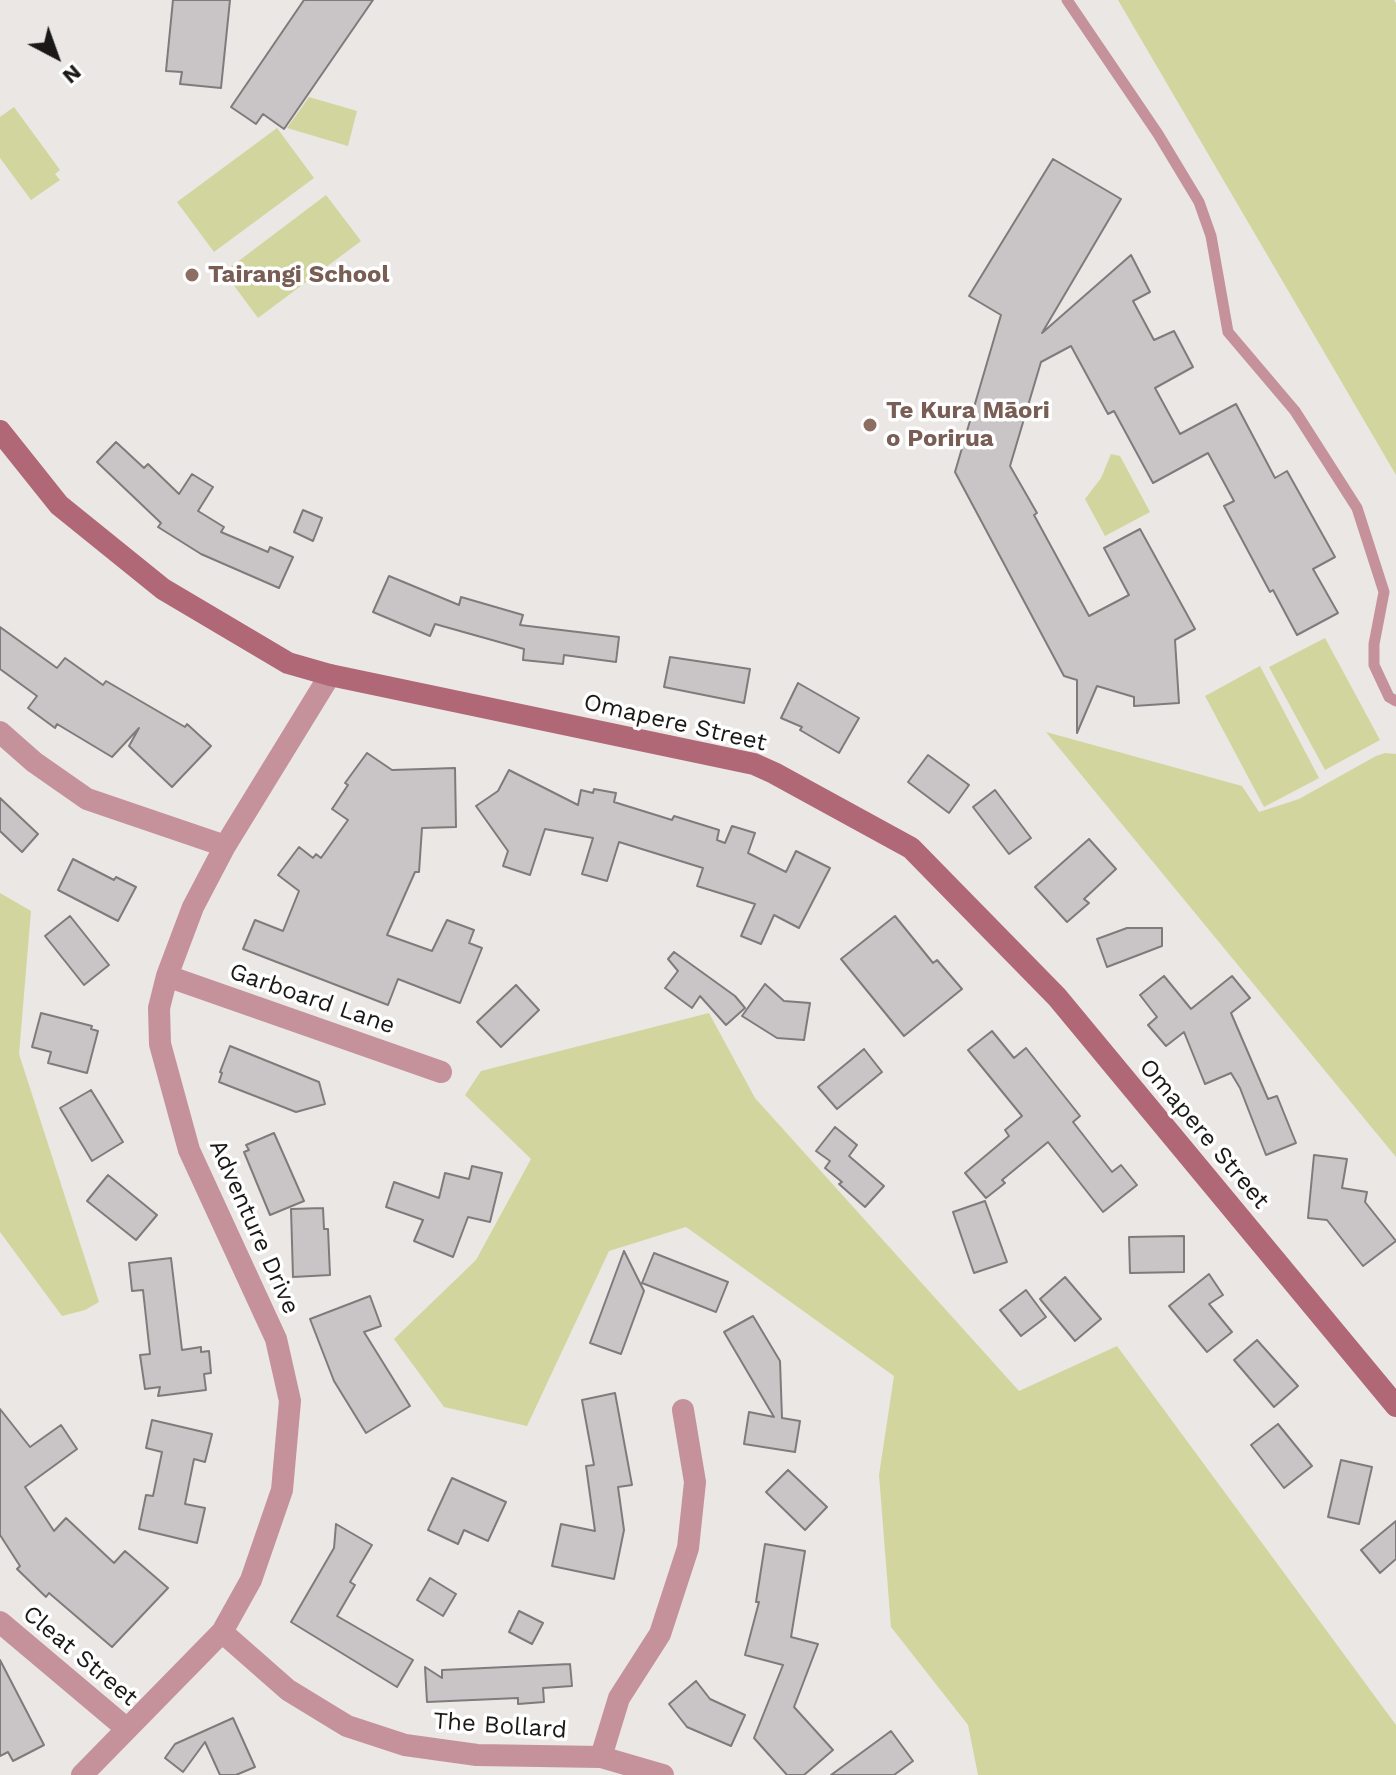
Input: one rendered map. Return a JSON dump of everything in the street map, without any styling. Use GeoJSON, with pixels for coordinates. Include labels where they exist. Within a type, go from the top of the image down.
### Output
{"type":"FeatureCollection","features":[{"type":"Feature","properties":{"kind":"main road","name":"Omapere Street"},"geometry":{"type":"LineString","coordinates":[[0,431],[59,505],[163,589],[288,663],[330,675],[754,764],[911,848],[1057,997],[1396,1406]]}},
{"type":"Feature","properties":{"kind":"street","name":"Adventure Drive"},"geometry":{"type":"LineString","coordinates":[[82,1775],[222,1632],[251,1580],[282,1490],[290,1401],[276,1339],[189,1150],[160,1044],[159,1008],[167,976],[193,907],[225,846],[330,675]]}},
{"type":"Feature","properties":{"kind":"street"},"geometry":{"type":"LineString","coordinates":[[0,732],[34,762],[87,799],[225,846]]}},
{"type":"Feature","properties":{"kind":"street","name":"Garboard Lane"},"geometry":{"type":"LineString","coordinates":[[167,976],[441,1072]]}},
{"type":"Feature","properties":{"kind":"street"},"geometry":{"type":"LineString","coordinates":[[601,1757],[619,1698],[660,1634],[688,1548],[695,1482],[683,1410]]}},
{"type":"Feature","properties":{"kind":"street","name":"Cleat Street"},"geometry":{"type":"LineString","coordinates":[[0,1622],[127,1729]]}},
{"type":"Feature","properties":{"kind":"street","name":"The Bollard"},"geometry":{"type":"LineString","coordinates":[[222,1632],[288,1690],[347,1726],[405,1745],[477,1755],[601,1757],[663,1775]]}},
{"type":"Feature","properties":{"kind":"lane"},"geometry":{"type":"LineString","coordinates":[[1067,0],[1158,134],[1199,202],[1211,236],[1228,332],[1295,411],[1357,508],[1384,592],[1374,644],[1374,665],[1389,697],[1396,701]]}},
{"type":"Feature","properties":{"kind":"lane"},"geometry":{"type":"LineString","coordinates":[[1384,592],[1396,601]]}},
{"type":"Feature","properties":{"kind":"green space"},"geometry":{"type":"Polygon","coordinates":[[[1118,0],[1394,0],[1396,3],[1396,475],[1118,0]]]}},
{"type":"Feature","properties":{"kind":"green space"},"geometry":{"type":"Polygon","coordinates":[[[309,97],[357,111],[348,146],[287,128],[309,97]]]}},
{"type":"Feature","properties":{"kind":"green space"},"geometry":{"type":"Polygon","coordinates":[[[14,107],[60,170],[55,174],[60,180],[31,200],[0,158],[0,117],[14,107]]]}},
{"type":"Feature","properties":{"kind":"green space"},"geometry":{"type":"Polygon","coordinates":[[[277,128],[314,178],[214,252],[177,202],[277,128]]]}},
{"type":"Feature","properties":{"kind":"green space"},"geometry":{"type":"Polygon","coordinates":[[[326,195],[361,241],[258,318],[224,272],[326,195]]]}},
{"type":"Feature","properties":{"kind":"green space"},"geometry":{"type":"Polygon","coordinates":[[[1111,454],[1120,456],[1150,512],[1105,536],[1085,499],[1101,478],[1111,454]]]}},
{"type":"Feature","properties":{"kind":"green space"},"geometry":{"type":"Polygon","coordinates":[[[1325,638],[1380,740],[1325,770],[1269,667],[1325,638]]]}},
{"type":"Feature","properties":{"kind":"green space"},"geometry":{"type":"Polygon","coordinates":[[[1260,666],[1319,778],[1264,807],[1205,696],[1260,666]]]}},
{"type":"Feature","properties":{"kind":"green space"},"geometry":{"type":"Polygon","coordinates":[[[1046,732],[1242,786],[1259,812],[1299,799],[1376,756],[1396,754],[1396,1157],[1046,732]]]}},
{"type":"Feature","properties":{"kind":"green space"},"geometry":{"type":"Polygon","coordinates":[[[0,893],[31,911],[19,1054],[99,1302],[85,1310],[62,1316],[0,1232],[0,893]]]}},
{"type":"Feature","properties":{"kind":"green space"},"geometry":{"type":"Polygon","coordinates":[[[709,1013],[755,1098],[1019,1391],[1117,1346],[1396,1725],[1396,1775],[978,1775],[968,1725],[891,1627],[879,1475],[894,1376],[686,1227],[609,1251],[527,1426],[444,1407],[394,1339],[476,1260],[531,1159],[465,1095],[481,1071],[709,1013]]]}},
{"type":"Feature","properties":{"kind":"building"},"geometry":{"type":"Polygon","coordinates":[[[173,0],[230,0],[221,88],[180,84],[182,72],[166,71],[173,0]]]}},
{"type":"Feature","properties":{"kind":"building"},"geometry":{"type":"Polygon","coordinates":[[[304,0],[373,0],[284,129],[263,114],[256,124],[231,107],[304,0]]]}},
{"type":"Feature","properties":{"kind":"building"},"geometry":{"type":"Polygon","coordinates":[[[1053,159],[1121,199],[1042,333],[1131,255],[1150,292],[1133,301],[1154,340],[1174,331],[1193,367],[1155,388],[1180,434],[1236,404],[1275,478],[1287,471],[1335,557],[1313,569],[1338,613],[1297,635],[1224,506],[1234,501],[1208,453],[1153,483],[1114,411],[1108,414],[1071,346],[1041,362],[1010,466],[1089,616],[1129,595],[1104,548],[1140,529],[1195,629],[1175,640],[1179,703],[1134,706],[1134,697],[1097,686],[1077,733],[1077,680],[1064,676],[955,472],[1001,315],[969,296],[1053,159]]]}},
{"type":"Feature","properties":{"kind":"building"},"geometry":{"type":"Polygon","coordinates":[[[116,442],[144,468],[148,464],[179,494],[192,474],[213,487],[198,511],[224,527],[221,532],[268,552],[270,547],[293,557],[279,588],[201,554],[158,527],[161,523],[97,462],[116,442]]]}},
{"type":"Feature","properties":{"kind":"building"},"geometry":{"type":"Polygon","coordinates":[[[303,510],[322,518],[313,541],[294,532],[303,510]]]}},
{"type":"Feature","properties":{"kind":"building"},"geometry":{"type":"Polygon","coordinates":[[[389,576],[459,605],[461,597],[523,615],[520,625],[619,637],[616,662],[564,655],[563,664],[523,660],[524,649],[435,624],[430,636],[373,612],[389,576]]]}},
{"type":"Feature","properties":{"kind":"building"},"geometry":{"type":"Polygon","coordinates":[[[0,627],[57,668],[65,658],[103,685],[106,681],[185,727],[187,724],[211,746],[172,787],[129,746],[139,728],[112,757],[57,724],[55,728],[28,708],[37,696],[0,669],[0,627]]]}},
{"type":"Feature","properties":{"kind":"building"},"geometry":{"type":"Polygon","coordinates":[[[670,657],[750,669],[744,703],[664,687],[670,657]]]}},
{"type":"Feature","properties":{"kind":"building"},"geometry":{"type":"Polygon","coordinates":[[[798,683],[859,718],[839,753],[800,730],[802,727],[781,718],[798,683]]]}},
{"type":"Feature","properties":{"kind":"building"},"geometry":{"type":"Polygon","coordinates":[[[367,753],[392,770],[455,768],[456,827],[422,828],[419,872],[415,872],[387,935],[432,951],[447,920],[474,930],[469,943],[482,948],[460,1003],[398,979],[388,1005],[243,949],[255,920],[283,931],[299,891],[278,875],[299,847],[313,858],[316,854],[321,858],[348,820],[332,809],[348,785],[345,783],[367,753]]]}},
{"type":"Feature","properties":{"kind":"building"},"geometry":{"type":"Polygon","coordinates":[[[928,755],[969,785],[949,813],[908,782],[928,755]]]}},
{"type":"Feature","properties":{"kind":"building"},"geometry":{"type":"Polygon","coordinates":[[[509,770],[578,805],[581,790],[616,793],[614,802],[672,820],[674,816],[719,830],[717,840],[725,843],[732,826],[755,833],[748,853],[786,872],[796,851],[830,868],[799,928],[774,915],[761,944],[741,936],[755,904],[697,886],[703,868],[619,842],[607,881],[582,874],[593,838],[545,829],[530,875],[503,866],[508,851],[476,806],[498,791],[509,770]]]}},
{"type":"Feature","properties":{"kind":"building"},"geometry":{"type":"Polygon","coordinates":[[[995,790],[1031,838],[1009,854],[973,807],[995,790]]]}},
{"type":"Feature","properties":{"kind":"building"},"geometry":{"type":"Polygon","coordinates":[[[0,798],[38,834],[22,852],[0,831],[0,798]]]}},
{"type":"Feature","properties":{"kind":"building"},"geometry":{"type":"Polygon","coordinates":[[[1089,839],[1116,869],[1084,899],[1089,903],[1067,922],[1035,887],[1089,839]]]}},
{"type":"Feature","properties":{"kind":"building"},"geometry":{"type":"Polygon","coordinates":[[[73,859],[114,880],[116,877],[136,887],[118,921],[58,890],[73,859]]]}},
{"type":"Feature","properties":{"kind":"building"},"geometry":{"type":"Polygon","coordinates":[[[70,916],[109,965],[84,985],[45,936],[70,916]]]}},
{"type":"Feature","properties":{"kind":"building"},"geometry":{"type":"Polygon","coordinates":[[[895,916],[933,963],[937,960],[962,989],[904,1036],[841,959],[895,916]]]}},
{"type":"Feature","properties":{"kind":"building"},"geometry":{"type":"Polygon","coordinates":[[[1127,928],[1162,928],[1162,946],[1107,967],[1097,939],[1127,928]]]}},
{"type":"Feature","properties":{"kind":"building"},"geometry":{"type":"Polygon","coordinates":[[[674,952],[735,996],[745,1008],[726,1025],[700,996],[692,1008],[665,988],[678,971],[668,959],[674,952]]]}},
{"type":"Feature","properties":{"kind":"building"},"geometry":{"type":"Polygon","coordinates":[[[1164,976],[1191,1009],[1232,976],[1250,998],[1231,1013],[1268,1099],[1277,1096],[1296,1143],[1266,1155],[1231,1073],[1205,1084],[1184,1032],[1166,1046],[1148,1025],[1157,1017],[1140,995],[1164,976]]]}},
{"type":"Feature","properties":{"kind":"building"},"geometry":{"type":"Polygon","coordinates":[[[765,984],[784,1001],[810,1003],[804,1040],[777,1038],[742,1016],[765,984]]]}},
{"type":"Feature","properties":{"kind":"building"},"geometry":{"type":"Polygon","coordinates":[[[516,985],[539,1010],[501,1047],[477,1022],[516,985]]]}},
{"type":"Feature","properties":{"kind":"building"},"geometry":{"type":"Polygon","coordinates":[[[41,1013],[92,1026],[91,1029],[98,1031],[87,1073],[48,1063],[51,1052],[32,1047],[41,1013]]]}},
{"type":"Feature","properties":{"kind":"building"},"geometry":{"type":"Polygon","coordinates":[[[992,1031],[1014,1058],[1026,1048],[1080,1116],[1073,1122],[1112,1172],[1121,1165],[1137,1185],[1103,1212],[1048,1142],[1002,1180],[1005,1183],[986,1198],[965,1173],[1009,1136],[1005,1130],[1022,1116],[968,1050],[992,1031]]]}},
{"type":"Feature","properties":{"kind":"building"},"geometry":{"type":"Polygon","coordinates":[[[230,1046],[319,1082],[325,1104],[296,1112],[219,1082],[230,1046]]]}},
{"type":"Feature","properties":{"kind":"building"},"geometry":{"type":"Polygon","coordinates":[[[864,1049],[882,1072],[837,1109],[818,1087],[864,1049]]]}},
{"type":"Feature","properties":{"kind":"building"},"geometry":{"type":"Polygon","coordinates":[[[91,1090],[123,1142],[92,1161],[60,1108],[91,1090]]]}},
{"type":"Feature","properties":{"kind":"building"},"geometry":{"type":"Polygon","coordinates":[[[835,1127],[857,1145],[849,1156],[884,1186],[865,1207],[825,1168],[830,1161],[816,1151],[835,1127]]]}},
{"type":"Feature","properties":{"kind":"building"},"geometry":{"type":"Polygon","coordinates":[[[274,1133],[304,1201],[270,1215],[244,1152],[249,1150],[246,1145],[274,1133]]]}},
{"type":"Feature","properties":{"kind":"building"},"geometry":{"type":"Polygon","coordinates":[[[1314,1155],[1347,1159],[1342,1188],[1367,1192],[1365,1202],[1396,1241],[1363,1266],[1327,1220],[1308,1218],[1314,1155]]]}},
{"type":"Feature","properties":{"kind":"building"},"geometry":{"type":"Polygon","coordinates":[[[472,1166],[502,1173],[490,1222],[468,1217],[453,1257],[414,1241],[423,1220],[386,1207],[394,1182],[439,1198],[445,1173],[469,1179],[472,1166]]]}},
{"type":"Feature","properties":{"kind":"building"},"geometry":{"type":"Polygon","coordinates":[[[108,1175],[157,1215],[136,1240],[87,1201],[108,1175]]]}},
{"type":"Feature","properties":{"kind":"building"},"geometry":{"type":"Polygon","coordinates":[[[985,1201],[1007,1262],[974,1273],[953,1212],[985,1201]]]}},
{"type":"Feature","properties":{"kind":"building"},"geometry":{"type":"Polygon","coordinates":[[[323,1208],[324,1229],[328,1229],[330,1275],[293,1277],[291,1209],[323,1208]]]}},
{"type":"Feature","properties":{"kind":"building"},"geometry":{"type":"Polygon","coordinates":[[[1184,1236],[1184,1272],[1130,1273],[1129,1237],[1184,1236]]]}},
{"type":"Feature","properties":{"kind":"building"},"geometry":{"type":"Polygon","coordinates":[[[624,1251],[644,1291],[621,1354],[590,1343],[624,1251]]]}},
{"type":"Feature","properties":{"kind":"building"},"geometry":{"type":"Polygon","coordinates":[[[654,1253],[728,1282],[716,1312],[642,1283],[654,1253]]]}},
{"type":"Feature","properties":{"kind":"building"},"geometry":{"type":"Polygon","coordinates":[[[171,1258],[182,1350],[201,1347],[201,1352],[209,1351],[211,1373],[204,1374],[206,1390],[158,1396],[160,1387],[145,1389],[140,1355],[150,1354],[143,1290],[132,1291],[129,1263],[171,1258]]]}},
{"type":"Feature","properties":{"kind":"building"},"geometry":{"type":"Polygon","coordinates":[[[1209,1274],[1223,1295],[1209,1304],[1232,1332],[1207,1352],[1169,1306],[1209,1274]]]}},
{"type":"Feature","properties":{"kind":"building"},"geometry":{"type":"Polygon","coordinates":[[[1065,1277],[1101,1319],[1075,1341],[1040,1299],[1065,1277]]]}},
{"type":"Feature","properties":{"kind":"building"},"geometry":{"type":"Polygon","coordinates":[[[1026,1290],[1046,1317],[1021,1336],[1000,1310],[1026,1290]]]}},
{"type":"Feature","properties":{"kind":"building"},"geometry":{"type":"Polygon","coordinates":[[[370,1296],[381,1326],[364,1332],[410,1406],[366,1433],[334,1381],[310,1319],[370,1296]]]}},
{"type":"Feature","properties":{"kind":"building"},"geometry":{"type":"Polygon","coordinates":[[[753,1316],[780,1361],[782,1418],[800,1421],[795,1452],[744,1444],[749,1412],[774,1417],[724,1332],[753,1316]]]}},
{"type":"Feature","properties":{"kind":"building"},"geometry":{"type":"Polygon","coordinates":[[[1257,1340],[1298,1386],[1274,1407],[1234,1360],[1257,1340]]]}},
{"type":"Feature","properties":{"kind":"building"},"geometry":{"type":"Polygon","coordinates":[[[615,1393],[632,1485],[618,1487],[624,1530],[614,1579],[552,1566],[561,1524],[595,1531],[586,1466],[594,1465],[582,1400],[615,1393]]]}},
{"type":"Feature","properties":{"kind":"building"},"geometry":{"type":"Polygon","coordinates":[[[0,1409],[30,1447],[61,1425],[77,1449],[25,1487],[54,1531],[66,1518],[114,1563],[125,1551],[168,1588],[112,1647],[49,1593],[46,1597],[17,1569],[20,1566],[0,1535],[0,1409]]]}},
{"type":"Feature","properties":{"kind":"building"},"geometry":{"type":"Polygon","coordinates":[[[152,1420],[212,1434],[205,1462],[194,1459],[185,1504],[205,1508],[197,1543],[139,1529],[146,1495],[153,1496],[162,1452],[146,1448],[152,1420]]]}},
{"type":"Feature","properties":{"kind":"building"},"geometry":{"type":"Polygon","coordinates":[[[1278,1424],[1312,1466],[1284,1488],[1251,1445],[1278,1424]]]}},
{"type":"Feature","properties":{"kind":"building"},"geometry":{"type":"Polygon","coordinates":[[[1341,1460],[1372,1467],[1359,1524],[1328,1517],[1341,1460]]]}},
{"type":"Feature","properties":{"kind":"building"},"geometry":{"type":"Polygon","coordinates":[[[788,1470],[827,1507],[805,1530],[766,1492],[788,1470]]]}},
{"type":"Feature","properties":{"kind":"building"},"geometry":{"type":"Polygon","coordinates":[[[452,1478],[506,1502],[488,1541],[464,1530],[458,1544],[428,1530],[452,1478]]]}},
{"type":"Feature","properties":{"kind":"building"},"geometry":{"type":"Polygon","coordinates":[[[1396,1521],[1396,1559],[1380,1573],[1361,1550],[1396,1521]]]}},
{"type":"Feature","properties":{"kind":"building"},"geometry":{"type":"Polygon","coordinates":[[[336,1524],[372,1545],[350,1582],[355,1585],[337,1616],[413,1660],[397,1687],[291,1622],[334,1548],[336,1524]]]}},
{"type":"Feature","properties":{"kind":"building"},"geometry":{"type":"Polygon","coordinates":[[[765,1544],[805,1551],[791,1637],[818,1644],[794,1707],[833,1750],[804,1775],[787,1775],[754,1738],[783,1665],[745,1655],[759,1602],[756,1602],[765,1544]]]}},
{"type":"Feature","properties":{"kind":"building"},"geometry":{"type":"Polygon","coordinates":[[[430,1578],[456,1594],[443,1616],[417,1600],[430,1578]]]}},
{"type":"Feature","properties":{"kind":"building"},"geometry":{"type":"Polygon","coordinates":[[[519,1611],[543,1623],[532,1644],[509,1632],[519,1611]]]}},
{"type":"Feature","properties":{"kind":"building"},"geometry":{"type":"Polygon","coordinates":[[[0,1660],[44,1745],[13,1761],[8,1752],[0,1756],[0,1660]]]}},
{"type":"Feature","properties":{"kind":"building"},"geometry":{"type":"Polygon","coordinates":[[[570,1664],[572,1686],[543,1688],[544,1702],[518,1704],[518,1698],[427,1702],[425,1667],[442,1678],[442,1670],[570,1664]]]}},
{"type":"Feature","properties":{"kind":"building"},"geometry":{"type":"Polygon","coordinates":[[[696,1681],[710,1699],[745,1715],[731,1746],[687,1727],[669,1704],[696,1681]]]}},
{"type":"Feature","properties":{"kind":"building"},"geometry":{"type":"Polygon","coordinates":[[[233,1718],[255,1767],[236,1775],[220,1775],[205,1742],[183,1772],[165,1758],[175,1744],[233,1718]]]}},
{"type":"Feature","properties":{"kind":"building"},"geometry":{"type":"Polygon","coordinates":[[[891,1731],[913,1761],[894,1775],[831,1775],[891,1731]]]}},
{"type":"Feature","properties":{"kind":"place","name":"Tairangi School"},"geometry":{"type":"Point","coordinates":[192,275]}},
{"type":"Feature","properties":{"kind":"place","name":"Te Kura Māori o Porirua"},"geometry":{"type":"Point","coordinates":[870,425]}}]}
